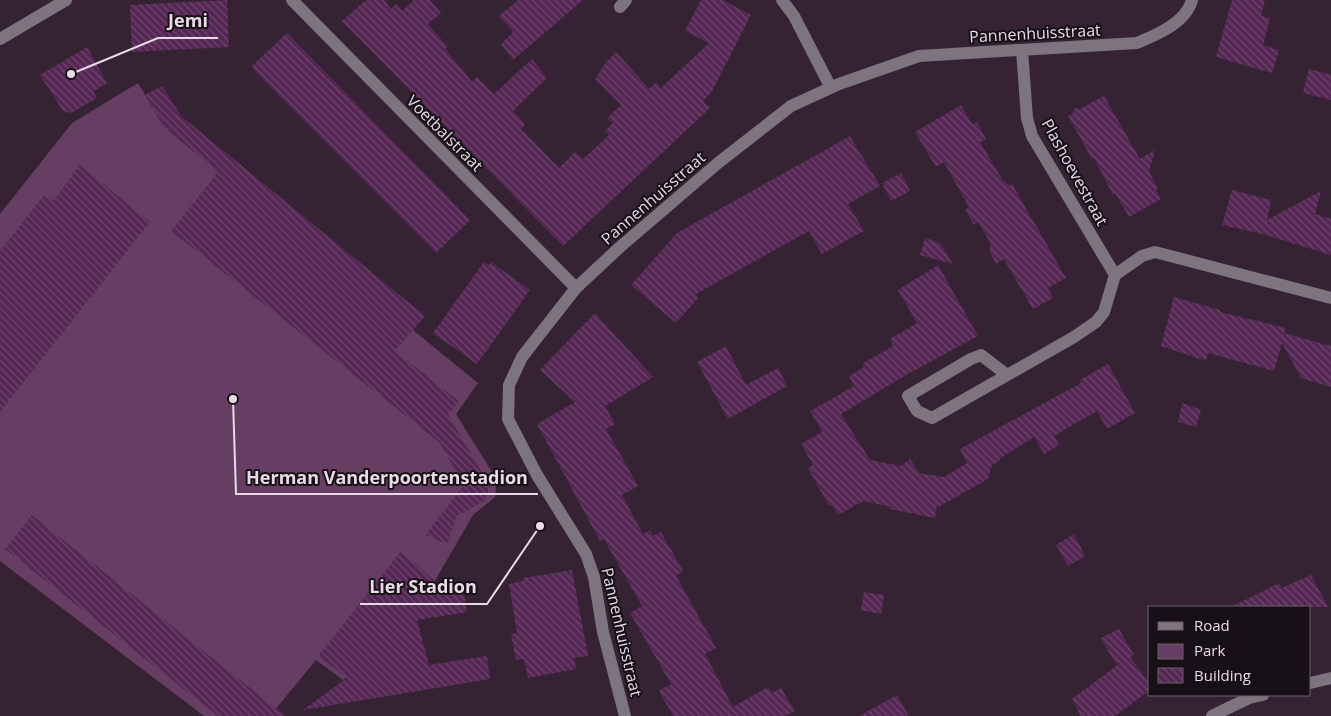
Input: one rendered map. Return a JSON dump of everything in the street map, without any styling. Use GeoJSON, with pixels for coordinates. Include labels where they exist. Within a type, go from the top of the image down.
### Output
{"type":"FeatureCollection","features":[{"type":"Feature","properties":{"kind":"street"},"geometry":{"type":"LineString","coordinates":[[0,39],[66,0]]}},
{"type":"Feature","properties":{"kind":"street","name":"Voetbalstraat"},"geometry":{"type":"LineString","coordinates":[[292,0],[576,288]]}},
{"type":"Feature","properties":{"kind":"street"},"geometry":{"type":"LineString","coordinates":[[782,0],[794,16],[831,88]]}},
{"type":"Feature","properties":{"kind":"street","name":"Pannenhuisstraat"},"geometry":{"type":"LineString","coordinates":[[625,716],[603,632],[594,577],[586,554],[523,451],[508,419],[509,385],[522,357],[576,288],[620,247],[762,126],[791,106],[831,88],[919,56],[1137,43],[1160,34],[1178,19],[1192,0]]}},
{"type":"Feature","properties":{"kind":"street","name":"Plashoevestraat"},"geometry":{"type":"LineString","coordinates":[[1022,50],[1027,118],[1032,136],[1114,275]]}},
{"type":"Feature","properties":{"kind":"street"},"geometry":{"type":"LineString","coordinates":[[1007,375],[981,355],[971,358],[908,396],[917,411],[932,418],[1007,375],[1096,322],[1104,312],[1114,275],[1142,256],[1155,252],[1331,298]]}},
{"type":"Feature","properties":{"kind":"street"},"geometry":{"type":"LineString","coordinates":[[1311,683],[1331,678]]}},
{"type":"Feature","properties":{"kind":"street"},"geometry":{"type":"LineString","coordinates":[[1212,716],[1249,698],[1258,696]]}},
{"type":"Feature","properties":{"kind":"green space"},"geometry":{"type":"Polygon","coordinates":[[[138,83],[164,127],[478,383],[456,414],[497,480],[495,497],[473,515],[415,615],[376,653],[343,680],[316,660],[270,716],[204,716],[0,561],[0,214],[72,123],[138,83]]]}},
{"type":"Feature","properties":{"kind":"building"},"geometry":{"type":"Polygon","coordinates":[[[227,0],[229,47],[132,52],[130,5],[227,0]]]}},
{"type":"Feature","properties":{"kind":"building"},"geometry":{"type":"Polygon","coordinates":[[[366,0],[384,0],[391,9],[396,4],[402,11],[414,0],[430,0],[441,13],[428,24],[448,47],[445,49],[472,82],[477,77],[494,94],[532,59],[547,78],[513,111],[525,124],[521,129],[559,168],[575,152],[583,159],[609,135],[605,131],[613,123],[607,118],[621,105],[595,79],[607,61],[616,52],[649,89],[656,82],[661,88],[709,43],[685,31],[701,0],[723,0],[751,15],[711,93],[703,101],[710,108],[563,246],[342,21],[366,0]]]}},
{"type":"Feature","properties":{"kind":"building"},"geometry":{"type":"Polygon","coordinates":[[[518,0],[583,0],[513,60],[501,44],[513,32],[499,16],[518,0]]]}},
{"type":"Feature","properties":{"kind":"building"},"geometry":{"type":"Polygon","coordinates":[[[1232,0],[1265,0],[1261,16],[1270,18],[1263,45],[1279,50],[1272,73],[1216,57],[1232,0]]]}},
{"type":"Feature","properties":{"kind":"building"},"geometry":{"type":"Polygon","coordinates":[[[287,33],[470,220],[436,253],[254,70],[252,66],[287,33]]]}},
{"type":"Feature","properties":{"kind":"building"},"geometry":{"type":"Polygon","coordinates":[[[87,47],[107,83],[93,92],[97,98],[71,113],[63,111],[40,75],[87,47]]]}},
{"type":"Feature","properties":{"kind":"building"},"geometry":{"type":"Polygon","coordinates":[[[1309,69],[1331,75],[1331,100],[1303,93],[1309,69]]]}},
{"type":"Feature","properties":{"kind":"building"},"geometry":{"type":"Polygon","coordinates":[[[162,86],[181,116],[425,316],[395,351],[459,401],[448,415],[490,486],[484,501],[457,516],[447,544],[425,535],[464,485],[439,442],[171,231],[218,172],[164,127],[145,95],[162,86]]]}},
{"type":"Feature","properties":{"kind":"building"},"geometry":{"type":"Polygon","coordinates":[[[1104,96],[1140,159],[1155,150],[1149,172],[1158,188],[1156,190],[1161,199],[1129,217],[1115,193],[1113,195],[1094,158],[1092,159],[1068,116],[1073,113],[1074,108],[1080,109],[1104,96]]]}},
{"type":"Feature","properties":{"kind":"building"},"geometry":{"type":"Polygon","coordinates":[[[961,105],[972,124],[977,122],[986,139],[980,142],[1002,179],[1010,186],[1012,184],[1066,278],[1048,288],[1053,298],[1033,309],[1004,259],[996,264],[990,252],[990,242],[978,222],[974,225],[965,210],[969,207],[944,162],[936,167],[915,132],[961,105]]]}},
{"type":"Feature","properties":{"kind":"building"},"geometry":{"type":"Polygon","coordinates":[[[850,136],[880,186],[848,204],[864,231],[822,254],[809,231],[696,294],[698,298],[676,323],[631,285],[677,233],[850,136]]]}},
{"type":"Feature","properties":{"kind":"building"},"geometry":{"type":"Polygon","coordinates":[[[80,165],[150,222],[0,412],[0,251],[44,195],[53,201],[80,165]]]}},
{"type":"Feature","properties":{"kind":"building"},"geometry":{"type":"Polygon","coordinates":[[[901,173],[910,191],[891,201],[882,183],[901,173]]]}},
{"type":"Feature","properties":{"kind":"building"},"geometry":{"type":"Polygon","coordinates":[[[1232,190],[1271,200],[1267,220],[1321,191],[1315,214],[1331,219],[1331,255],[1263,234],[1222,225],[1232,190]]]}},
{"type":"Feature","properties":{"kind":"building"},"geometry":{"type":"Polygon","coordinates":[[[925,238],[940,243],[953,264],[920,255],[925,238]]]}},
{"type":"Feature","properties":{"kind":"building"},"geometry":{"type":"Polygon","coordinates":[[[484,262],[489,265],[491,262],[530,290],[477,364],[433,333],[484,262]]]}},
{"type":"Feature","properties":{"kind":"building"},"geometry":{"type":"Polygon","coordinates":[[[938,265],[978,336],[906,375],[841,414],[870,460],[901,466],[910,459],[919,473],[944,477],[967,463],[960,449],[1081,383],[1080,380],[1108,364],[1135,413],[1107,429],[1097,411],[1054,436],[1059,445],[1044,454],[1034,437],[992,465],[988,479],[940,506],[937,505],[935,518],[890,509],[891,507],[863,501],[838,515],[832,505],[829,506],[808,468],[813,465],[801,444],[822,432],[810,411],[854,386],[849,376],[864,367],[862,364],[893,346],[890,339],[917,323],[898,290],[938,265]]]}},
{"type":"Feature","properties":{"kind":"building"},"geometry":{"type":"Polygon","coordinates":[[[1174,297],[1220,310],[1220,312],[1286,328],[1284,333],[1331,346],[1331,387],[1301,378],[1282,343],[1274,371],[1208,353],[1206,361],[1161,346],[1174,297]]]}},
{"type":"Feature","properties":{"kind":"building"},"geometry":{"type":"Polygon","coordinates":[[[595,313],[653,377],[605,406],[615,424],[606,429],[638,486],[622,495],[643,534],[650,530],[653,536],[661,532],[683,571],[676,576],[716,648],[705,654],[733,707],[768,687],[772,693],[781,688],[795,711],[785,716],[673,716],[659,691],[671,684],[630,613],[642,606],[604,539],[600,541],[537,424],[575,402],[540,370],[595,313]]]}},
{"type":"Feature","properties":{"kind":"building"},"geometry":{"type":"Polygon","coordinates":[[[726,346],[746,385],[778,368],[787,386],[728,419],[697,362],[726,346]]]}},
{"type":"Feature","properties":{"kind":"building"},"geometry":{"type":"Polygon","coordinates":[[[1182,403],[1201,410],[1196,427],[1178,422],[1182,403]]]}},
{"type":"Feature","properties":{"kind":"building"},"geometry":{"type":"Polygon","coordinates":[[[32,515],[286,716],[218,716],[5,549],[32,515]]]}},
{"type":"Feature","properties":{"kind":"building"},"geometry":{"type":"Polygon","coordinates":[[[1074,534],[1085,556],[1068,566],[1056,545],[1074,534]]]}},
{"type":"Feature","properties":{"kind":"building"},"geometry":{"type":"Polygon","coordinates":[[[401,551],[442,587],[462,583],[467,612],[417,620],[429,665],[487,656],[490,679],[303,710],[347,678],[318,656],[401,551]]]}},
{"type":"Feature","properties":{"kind":"building"},"geometry":{"type":"Polygon","coordinates":[[[572,570],[588,656],[574,658],[576,669],[528,678],[524,659],[516,660],[511,634],[517,633],[509,584],[523,581],[523,578],[572,570]]]}},
{"type":"Feature","properties":{"kind":"building"},"geometry":{"type":"Polygon","coordinates":[[[1311,575],[1328,607],[1233,606],[1279,583],[1282,588],[1311,575]]]}},
{"type":"Feature","properties":{"kind":"building"},"geometry":{"type":"Polygon","coordinates":[[[864,592],[884,595],[881,614],[861,610],[864,592]]]}},
{"type":"Feature","properties":{"kind":"building"},"geometry":{"type":"Polygon","coordinates":[[[1119,629],[1134,655],[1130,657],[1148,681],[1148,691],[1115,716],[1081,716],[1072,699],[1123,661],[1116,665],[1101,638],[1119,629]]]}},
{"type":"Feature","properties":{"kind":"building"},"geometry":{"type":"Polygon","coordinates":[[[897,695],[909,716],[859,716],[897,695]]]}},
{"type":"Feature","properties":{"kind":"place","name":"Jemi"},"geometry":{"type":"Point","coordinates":[71,74]}},
{"type":"Feature","properties":{"kind":"place","name":"Herman Vanderpoortenstadion"},"geometry":{"type":"Point","coordinates":[233,399]}},
{"type":"Feature","properties":{"kind":"place","name":"Lier Stadion"},"geometry":{"type":"Point","coordinates":[540,526]}}]}
